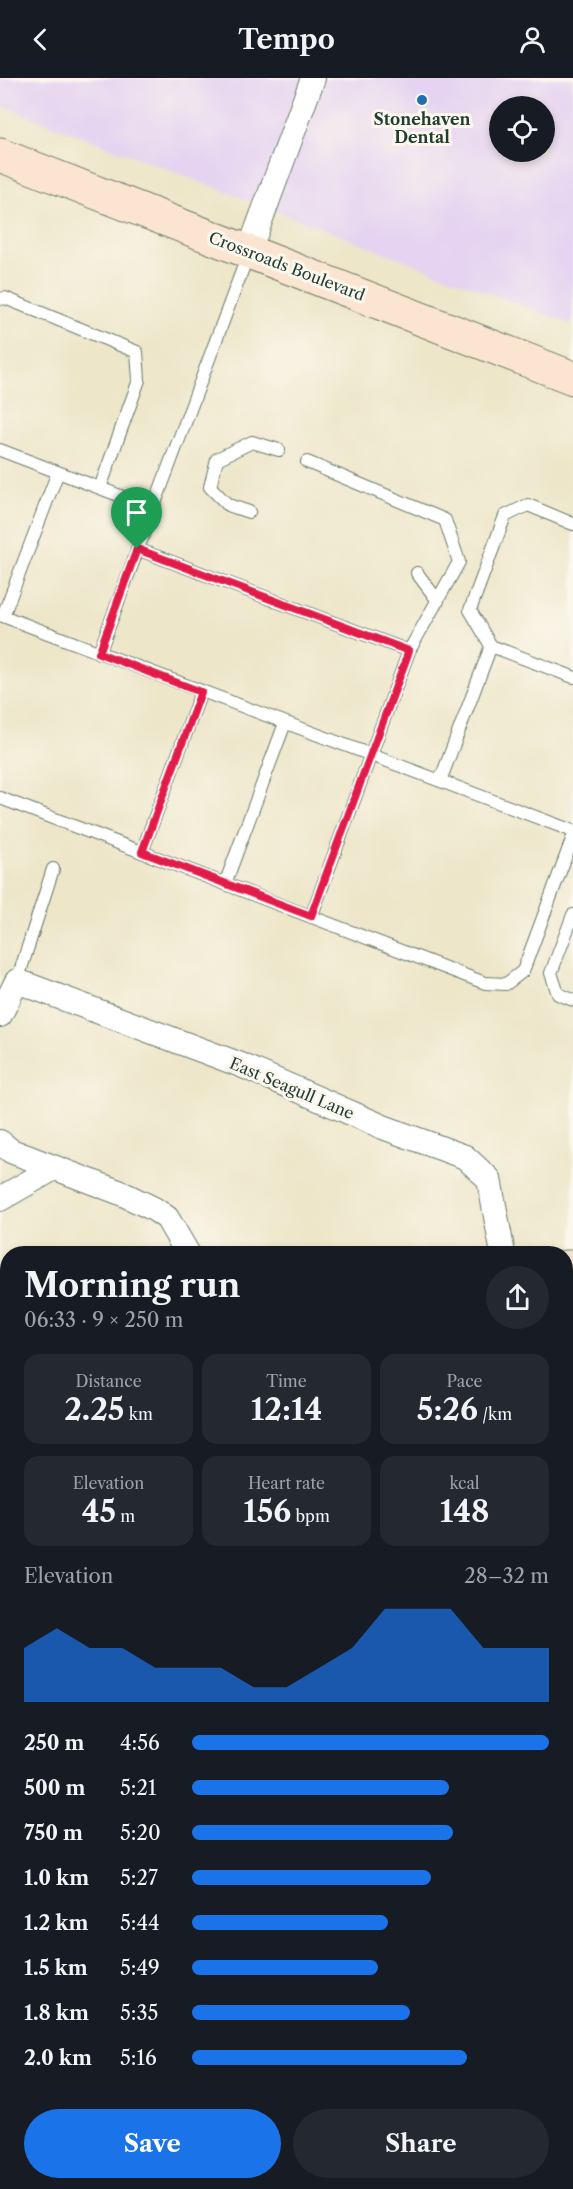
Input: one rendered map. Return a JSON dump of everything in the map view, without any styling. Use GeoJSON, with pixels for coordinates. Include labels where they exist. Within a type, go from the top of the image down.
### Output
{"type":"FeatureCollection","features":[{"type":"Feature","properties":{"kind":"main road","name":"Crossroads Boulevard"},"geometry":{"type":"LineString","coordinates":[[0,154],[573,378]]}},
{"type":"Feature","properties":{"kind":"street"},"geometry":{"type":"LineString","coordinates":[[249,251],[313,78]]}},
{"type":"Feature","properties":{"kind":"street"},"geometry":{"type":"LineString","coordinates":[[0,1015],[17,981]]}},
{"type":"Feature","properties":{"kind":"street","name":"East Seagull Lane"},"geometry":{"type":"LineString","coordinates":[[17,981],[241,1065],[383,1127],[465,1157],[489,1179],[502,1246]]}},
{"type":"Feature","properties":{"kind":"street"},"geometry":{"type":"LineString","coordinates":[[0,1142],[11,1151],[121,1193],[154,1209],[167,1218],[183,1246]]}},
{"type":"Feature","properties":{"kind":"street"},"geometry":{"type":"LineString","coordinates":[[0,1199],[54,1168]]}},
{"type":"Feature","properties":{"kind":"lane"},"geometry":{"type":"LineString","coordinates":[[99,653],[249,251]]}},
{"type":"Feature","properties":{"kind":"lane"},"geometry":{"type":"LineString","coordinates":[[0,299],[5,297],[137,352],[139,380],[100,488]]}},
{"type":"Feature","properties":{"kind":"lane"},"geometry":{"type":"LineString","coordinates":[[249,512],[228,505],[210,487],[217,459],[252,442],[279,450]]}},
{"type":"Feature","properties":{"kind":"lane"},"geometry":{"type":"LineString","coordinates":[[0,450],[152,508]]}},
{"type":"Feature","properties":{"kind":"lane"},"geometry":{"type":"LineString","coordinates":[[307,462],[445,520],[459,562],[409,651],[311,916]]}},
{"type":"Feature","properties":{"kind":"lane"},"geometry":{"type":"LineString","coordinates":[[58,472],[2,616],[573,831]]}},
{"type":"Feature","properties":{"kind":"lane"},"geometry":{"type":"LineString","coordinates":[[573,524],[528,505],[505,516],[470,610],[491,646],[573,677]]}},
{"type":"Feature","properties":{"kind":"lane"},"geometry":{"type":"LineString","coordinates":[[137,549],[409,651]]}},
{"type":"Feature","properties":{"kind":"lane"},"geometry":{"type":"LineString","coordinates":[[417,573],[438,601]]}},
{"type":"Feature","properties":{"kind":"lane"},"geometry":{"type":"LineString","coordinates":[[440,781],[491,646]]}},
{"type":"Feature","properties":{"kind":"lane"},"geometry":{"type":"LineString","coordinates":[[142,852],[201,692]]}},
{"type":"Feature","properties":{"kind":"lane"},"geometry":{"type":"LineString","coordinates":[[225,884],[285,723]]}},
{"type":"Feature","properties":{"kind":"lane"},"geometry":{"type":"LineString","coordinates":[[0,798],[485,983],[506,984],[523,971],[573,837]]}},
{"type":"Feature","properties":{"kind":"lane"},"geometry":{"type":"LineString","coordinates":[[17,981],[53,869]]}},
{"type":"Feature","properties":{"kind":"lane"},"geometry":{"type":"LineString","coordinates":[[573,915],[551,973],[558,994],[573,1000]]}},
{"type":"Feature","properties":{"kind":"shaded area"},"geometry":{"type":"Polygon","coordinates":[[[0,78],[573,78],[573,325],[0,105],[0,78]]]}},
{"type":"Feature","properties":{"kind":"place","name":"Stonehaven Dental"},"geometry":{"type":"Point","coordinates":[422,100]}},
{"type":"Feature","properties":{"kind":"route"},"geometry":{"type":"LineString","coordinates":[[137,549],[409,651],[311,916],[142,852],[201,692],[99,653],[137,549]]}}]}
